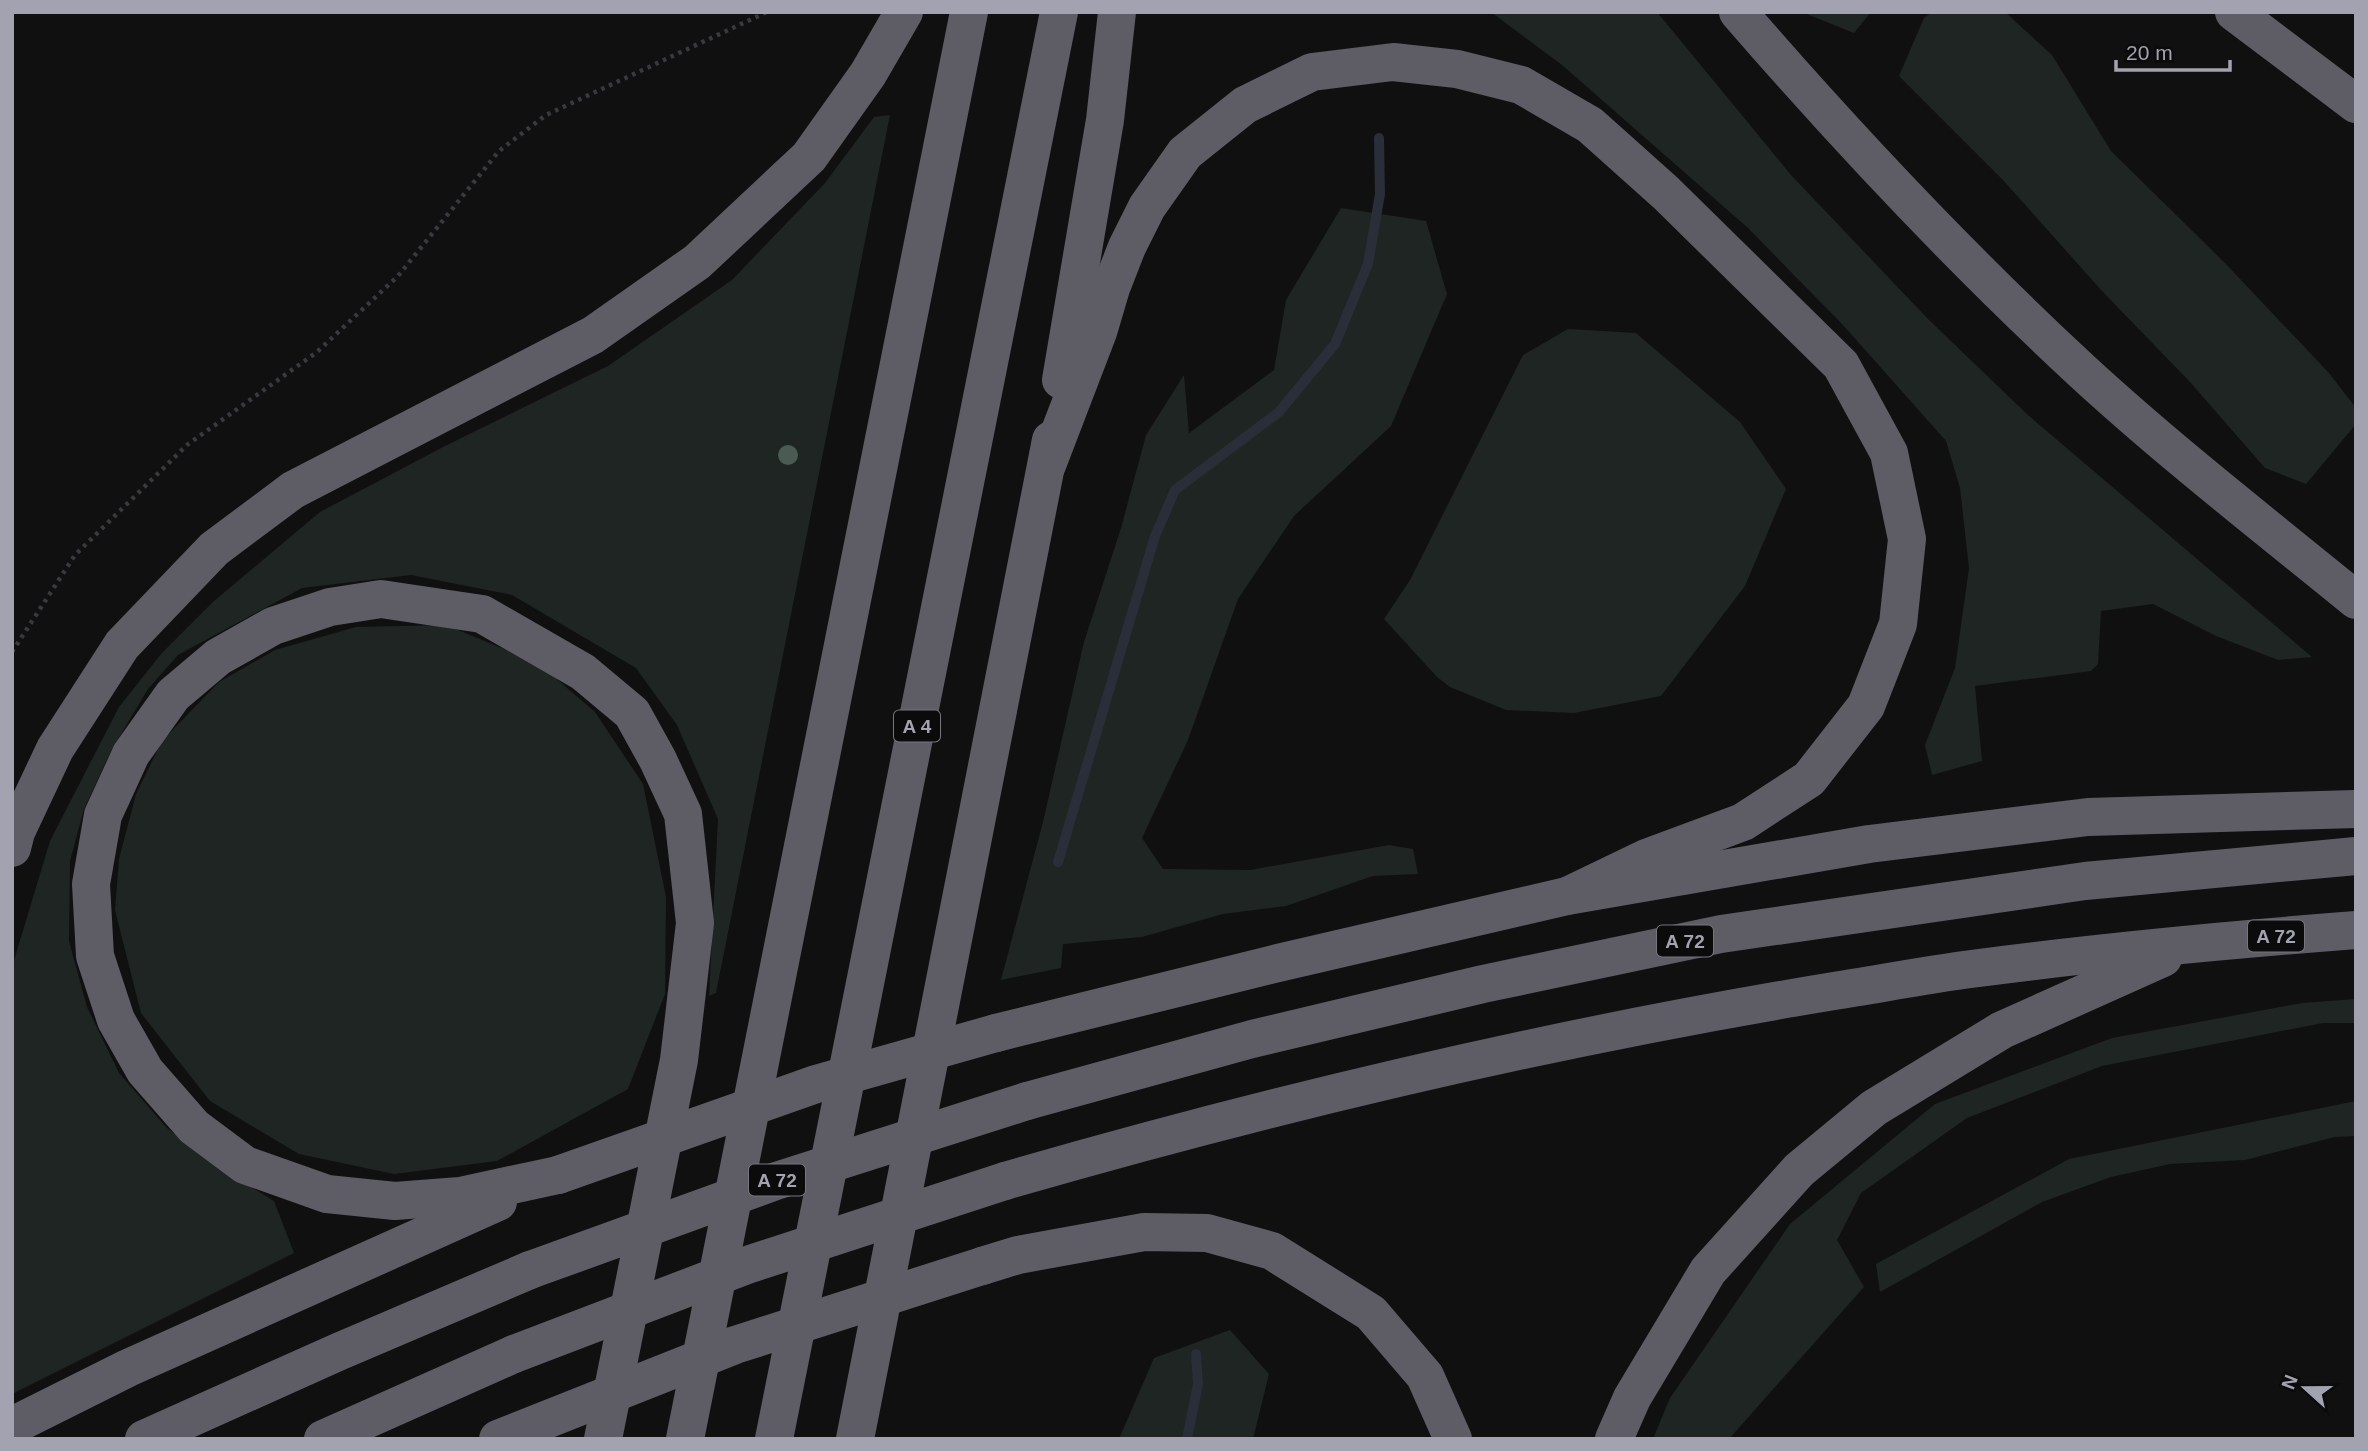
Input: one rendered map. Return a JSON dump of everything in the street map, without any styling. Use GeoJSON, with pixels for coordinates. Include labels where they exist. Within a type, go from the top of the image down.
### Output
{"type":"FeatureCollection","features":[{"type":"Feature","properties":{"kind":"highway"},"geometry":{"type":"LineString","coordinates":[[12,848],[16,832],[55,749],[122,645],[214,549],[293,490],[593,335],[697,262],[808,157],[868,74],[904,12]]}},
{"type":"Feature","properties":{"kind":"highway"},"geometry":{"type":"LineString","coordinates":[[685,1439],[969,12]]}},
{"type":"Feature","properties":{"kind":"highway","name":"A 4"},"geometry":{"type":"LineString","coordinates":[[774,1439],[1059,12]]}},
{"type":"Feature","properties":{"kind":"highway"},"geometry":{"type":"LineString","coordinates":[[855,1439],[1047,465],[1105,120],[1117,12]]}},
{"type":"Feature","properties":{"kind":"highway"},"geometry":{"type":"LineString","coordinates":[[1738,12],[1933,226],[2083,372],[2173,450],[2356,600]]}},
{"type":"Feature","properties":{"kind":"highway"},"geometry":{"type":"LineString","coordinates":[[2234,12],[2356,104]]}},
{"type":"Feature","properties":{"kind":"highway"},"geometry":{"type":"LineString","coordinates":[[1047,465],[1111,288],[1147,207],[1185,153],[1245,105],[1312,72],[1393,62],[1457,69],[1521,85],[1590,125],[1667,193],[1841,365],[1889,453],[1906,539],[1899,624],[1866,706],[1809,779],[1743,822],[1646,858],[1567,896]]}},
{"type":"Feature","properties":{"kind":"highway"},"geometry":{"type":"LineString","coordinates":[[558,1175],[460,1196],[396,1201],[327,1194],[245,1165],[194,1127],[145,1072],[116,1020],[95,956],[91,884],[103,815],[131,754],[173,695],[219,657],[273,626],[330,607],[381,599],[482,614],[583,671],[632,713],[658,760],[683,814],[695,923],[680,1060],[603,1439]]}},
{"type":"Feature","properties":{"kind":"highway"},"geometry":{"type":"LineString","coordinates":[[12,1426],[128,1368],[558,1175],[816,1084],[996,1033],[1278,963],[1567,896],[1870,844],[2088,817],[2356,809]]}},
{"type":"Feature","properties":{"kind":"highway","name":"A 72"},"geometry":{"type":"LineString","coordinates":[[144,1439],[530,1269],[776,1181],[1027,1101],[1265,1035],[1483,984],[1721,933],[2085,881],[2356,856]]}},
{"type":"Feature","properties":{"kind":"highway","name":"A 72"},"geometry":{"type":"LineString","coordinates":[[323,1439],[514,1354],[747,1265],[1005,1181],[1256,1112],[1541,1045],[1742,1006],[1969,970],[2197,942],[2356,930]]}},
{"type":"Feature","properties":{"kind":"highway"},"geometry":{"type":"LineString","coordinates":[[1614,1439],[1632,1398],[1708,1271],[1799,1170],[1874,1108],[2002,1030],[2197,942]]}},
{"type":"Feature","properties":{"kind":"highway"},"geometry":{"type":"LineString","coordinates":[[498,1439],[735,1345],[1018,1255],[1144,1232],[1208,1233],[1272,1251],[1371,1313],[1425,1376],[1452,1439]]}},
{"type":"Feature","properties":{"kind":"highway"},"geometry":{"type":"LineString","coordinates":[[876,1439],[880,1311]]}},
{"type":"Feature","properties":{"kind":"path"},"geometry":{"type":"LineString","coordinates":[[12,652],[75,555],[187,445],[317,352],[398,276],[499,151],[546,115],[767,12]]}},
{"type":"Feature","properties":{"kind":"shaded area"},"geometry":{"type":"Polygon","coordinates":[[[1491,12],[1657,12],[1791,175],[1928,319],[2028,415],[2312,657],[2278,660],[2216,636],[2153,604],[2101,611],[2098,664],[2091,671],[1975,686],[1982,761],[1932,775],[1925,745],[1955,668],[1969,568],[1960,488],[1946,441],[1843,325],[1748,228],[1562,65],[1491,12]]]}},
{"type":"Feature","properties":{"kind":"shaded area"},"geometry":{"type":"Polygon","coordinates":[[[1807,12],[1871,12],[1854,33],[1807,12]]]}},
{"type":"Feature","properties":{"kind":"shaded area"},"geometry":{"type":"Polygon","coordinates":[[[1932,12],[2005,12],[2052,55],[2111,151],[2225,263],[2329,373],[2356,408],[2356,424],[2306,484],[2265,468],[2190,382],[2101,290],[2003,180],[1899,76],[1924,18],[1932,12]]]}},
{"type":"Feature","properties":{"kind":"shaded area"},"geometry":{"type":"Polygon","coordinates":[[[890,115],[716,993],[709,996],[718,819],[677,725],[636,668],[512,595],[411,575],[302,588],[178,655],[148,689],[112,749],[84,809],[70,861],[69,941],[87,1007],[119,1073],[167,1128],[214,1164],[274,1201],[294,1253],[12,1394],[12,967],[50,841],[119,707],[161,654],[214,601],[320,512],[443,447],[608,366],[732,280],[825,183],[874,117],[890,115]]]}},
{"type":"Feature","properties":{"kind":"shaded area"},"geometry":{"type":"Polygon","coordinates":[[[1341,208],[1426,221],[1447,294],[1391,426],[1294,516],[1238,599],[1188,740],[1142,838],[1163,869],[1250,870],[1389,845],[1413,849],[1418,874],[1373,876],[1286,906],[1223,914],[1142,937],[1063,944],[1061,968],[1001,980],[1043,822],[1084,642],[1121,528],[1146,435],[1184,375],[1189,433],[1274,370],[1286,300],[1341,208]]]}},
{"type":"Feature","properties":{"kind":"shaded area"},"geometry":{"type":"Polygon","coordinates":[[[1568,329],[1636,333],[1740,422],[1786,489],[1745,586],[1661,696],[1574,713],[1506,710],[1450,687],[1437,677],[1384,619],[1410,580],[1523,355],[1568,329]]]}},
{"type":"Feature","properties":{"kind":"shaded area"},"geometry":{"type":"Polygon","coordinates":[[[446,625],[538,663],[595,712],[643,784],[666,897],[665,994],[628,1089],[497,1161],[394,1174],[299,1154],[210,1101],[141,1013],[115,910],[119,859],[136,794],[162,741],[219,682],[275,650],[356,627],[446,625]]]}},
{"type":"Feature","properties":{"kind":"shaded area"},"geometry":{"type":"Polygon","coordinates":[[[2356,999],[2356,1023],[2323,1023],[2102,1066],[1967,1118],[1861,1193],[1837,1240],[1864,1287],[1729,1439],[1653,1439],[1670,1398],[1790,1224],[1935,1104],[2112,1038],[2302,1003],[2356,999]]]}},
{"type":"Feature","properties":{"kind":"shaded area"},"geometry":{"type":"Polygon","coordinates":[[[2356,1101],[2356,1136],[2335,1137],[2245,1160],[2170,1164],[2111,1177],[2042,1202],[1880,1292],[1876,1264],[2069,1159],[2356,1101]]]}},
{"type":"Feature","properties":{"kind":"shaded area"},"geometry":{"type":"Polygon","coordinates":[[[1230,1330],[1269,1374],[1253,1439],[1119,1439],[1154,1358],[1230,1330]]]}},
{"type":"Feature","properties":{"kind":"waterway"},"geometry":{"type":"LineString","coordinates":[[1058,862],[1155,536],[1175,490],[1279,412],[1335,344],[1368,264],[1380,194],[1379,138]]}},
{"type":"Feature","properties":{"kind":"waterway"},"geometry":{"type":"LineString","coordinates":[[1187,1439],[1198,1384],[1196,1354]]}}]}
